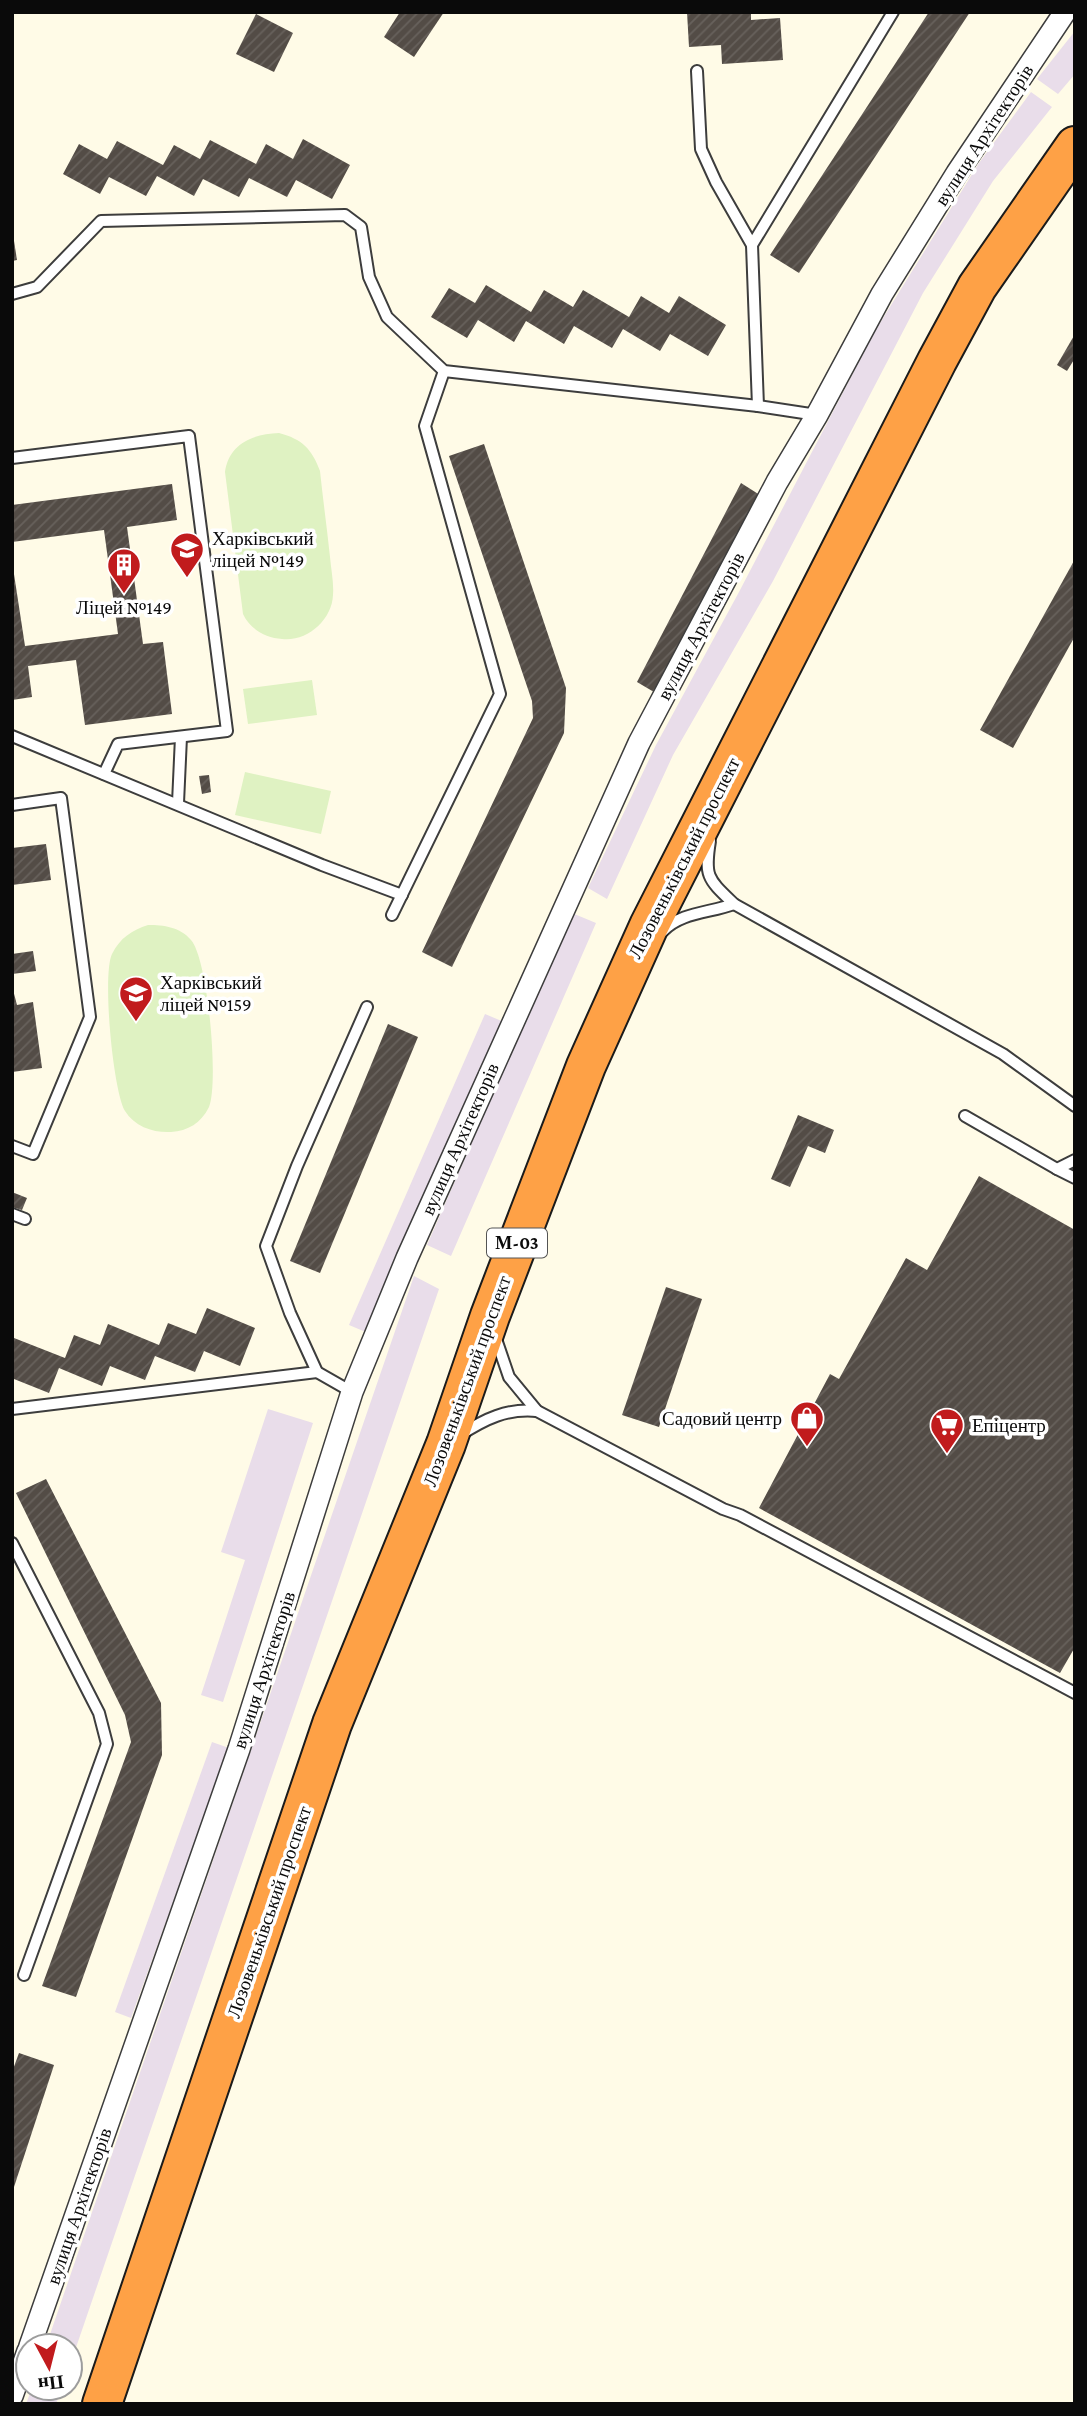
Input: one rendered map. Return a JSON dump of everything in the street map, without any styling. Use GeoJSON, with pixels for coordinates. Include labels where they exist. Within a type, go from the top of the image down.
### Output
{"type":"FeatureCollection","features":[{"type":"Feature","properties":{"kind":"highway","name":"Лозовеньківський проспект"},"geometry":{"type":"LineString","coordinates":[[102,2404],[332,1724],[446,1444],[490,1316],[586,1066],[649,926],[937,361],[977,288],[1075,146]]}},
{"type":"Feature","properties":{"kind":"street","name":"вулиця Архітекторів"},"geometry":{"type":"LineString","coordinates":[[35,2332],[239,1749],[352,1392],[407,1258],[639,743],[777,482],[883,294],[937,206],[1066,12]]}},
{"type":"Feature","properties":{"kind":"lane"},"geometry":{"type":"LineString","coordinates":[[752,245],[893,12]]}},
{"type":"Feature","properties":{"kind":"lane"},"geometry":{"type":"LineString","coordinates":[[697,71],[701,149],[716,182],[752,245],[758,406]]}},
{"type":"Feature","properties":{"kind":"lane"},"geometry":{"type":"LineString","coordinates":[[12,294],[37,287],[101,221],[345,215],[361,227],[369,277],[387,317],[444,371],[817,415]]}},
{"type":"Feature","properties":{"kind":"lane"},"geometry":{"type":"LineString","coordinates":[[393,915],[500,694],[425,426],[444,371]]}},
{"type":"Feature","properties":{"kind":"lane"},"geometry":{"type":"LineString","coordinates":[[12,458],[189,436],[227,731],[118,744],[104,774]]}},
{"type":"Feature","properties":{"kind":"lane"},"geometry":{"type":"LineString","coordinates":[[746,733],[748,750],[711,829],[706,866],[712,883],[734,904],[1003,1054],[1075,1106]]}},
{"type":"Feature","properties":{"kind":"lane"},"geometry":{"type":"LineString","coordinates":[[12,736],[322,865],[402,895]]}},
{"type":"Feature","properties":{"kind":"lane"},"geometry":{"type":"LineString","coordinates":[[178,803],[181,737]]}},
{"type":"Feature","properties":{"kind":"lane"},"geometry":{"type":"LineString","coordinates":[[12,805],[61,798],[90,1017],[33,1154],[12,1146]]}},
{"type":"Feature","properties":{"kind":"lane"},"geometry":{"type":"LineString","coordinates":[[586,1066],[610,1038],[653,942],[671,923],[699,912],[716,911],[734,904]]}},
{"type":"Feature","properties":{"kind":"lane"},"geometry":{"type":"LineString","coordinates":[[352,1392],[317,1372],[290,1313],[266,1246],[367,1007]]}},
{"type":"Feature","properties":{"kind":"lane"},"geometry":{"type":"LineString","coordinates":[[965,1116],[1075,1178]]}},
{"type":"Feature","properties":{"kind":"lane"},"geometry":{"type":"LineString","coordinates":[[1057,1169],[1075,1160]]}},
{"type":"Feature","properties":{"kind":"lane"},"geometry":{"type":"LineString","coordinates":[[12,1214],[25,1219]]}},
{"type":"Feature","properties":{"kind":"lane"},"geometry":{"type":"LineString","coordinates":[[490,1316],[509,1377],[537,1411],[1075,1693]]}},
{"type":"Feature","properties":{"kind":"lane"},"geometry":{"type":"LineString","coordinates":[[12,1409],[317,1372]]}},
{"type":"Feature","properties":{"kind":"lane"},"geometry":{"type":"LineString","coordinates":[[446,1444],[496,1415],[512,1410],[537,1411]]}},
{"type":"Feature","properties":{"kind":"lane"},"geometry":{"type":"LineString","coordinates":[[12,1543],[99,1713],[107,1744],[24,1975]]}},
{"type":"Feature","properties":{"kind":"shaded area"},"geometry":{"type":"Polygon","coordinates":[[[1075,31],[1075,74],[1058,94],[1037,79],[1075,31]]]}},
{"type":"Feature","properties":{"kind":"shaded area"},"geometry":{"type":"Polygon","coordinates":[[[1031,92],[1052,107],[993,181],[923,293],[773,581],[673,755],[607,899],[588,888],[656,745],[875,331],[979,163],[1031,92]]]}},
{"type":"Feature","properties":{"kind":"shaded area"},"geometry":{"type":"Polygon","coordinates":[[[572,913],[596,923],[451,1256],[427,1245],[572,913]]]}},
{"type":"Feature","properties":{"kind":"shaded area"},"geometry":{"type":"Polygon","coordinates":[[[485,1014],[504,1022],[368,1333],[349,1325],[485,1014]]]}},
{"type":"Feature","properties":{"kind":"shaded area"},"geometry":{"type":"Polygon","coordinates":[[[414,1276],[439,1289],[81,2332],[51,2332],[414,1276]]]}},
{"type":"Feature","properties":{"kind":"shaded area"},"geometry":{"type":"Polygon","coordinates":[[[268,1409],[313,1423],[223,1702],[201,1695],[245,1560],[221,1552],[268,1409]]]}},
{"type":"Feature","properties":{"kind":"shaded area"},"geometry":{"type":"Polygon","coordinates":[[[212,1742],[229,1748],[131,2018],[115,2012],[212,1742]]]}},
{"type":"Feature","properties":{"kind":"shaded area"},"geometry":{"type":"Polygon","coordinates":[[[27,2402],[57,2402],[56,2404],[26,2404],[27,2402]]]}},
{"type":"Feature","properties":{"kind":"green space"},"geometry":{"type":"Polygon","coordinates":[[[279,433],[294,438],[305,446],[320,471],[333,586],[332,604],[323,621],[309,633],[291,639],[264,635],[250,624],[243,614],[225,472],[231,454],[243,442],[279,433]]]}},
{"type":"Feature","properties":{"kind":"green space"},"geometry":{"type":"Polygon","coordinates":[[[312,680],[317,715],[248,724],[243,689],[312,680]]]}},
{"type":"Feature","properties":{"kind":"green space"},"geometry":{"type":"Polygon","coordinates":[[[245,772],[331,791],[321,834],[235,815],[245,772]]]}},
{"type":"Feature","properties":{"kind":"green space"},"geometry":{"type":"Polygon","coordinates":[[[148,925],[171,928],[182,932],[191,940],[197,952],[207,995],[212,1049],[212,1094],[206,1113],[198,1122],[177,1131],[152,1130],[129,1117],[116,1081],[109,1008],[109,966],[119,943],[127,935],[148,925]]]}},
{"type":"Feature","properties":{"kind":"building"},"geometry":{"type":"Polygon","coordinates":[[[400,12],[444,12],[414,57],[384,37],[400,12]]]}},
{"type":"Feature","properties":{"kind":"building"},"geometry":{"type":"Polygon","coordinates":[[[687,12],[751,12],[751,20],[780,18],[783,60],[722,64],[721,45],[689,47],[687,12]]]}},
{"type":"Feature","properties":{"kind":"building"},"geometry":{"type":"Polygon","coordinates":[[[929,12],[970,12],[799,273],[770,255],[929,12]]]}},
{"type":"Feature","properties":{"kind":"building"},"geometry":{"type":"Polygon","coordinates":[[[256,14],[293,33],[274,72],[236,54],[256,14]]]}},
{"type":"Feature","properties":{"kind":"building"},"geometry":{"type":"Polygon","coordinates":[[[303,139],[350,165],[332,199],[296,180],[287,197],[249,178],[239,197],[203,179],[194,196],[157,176],[146,196],[109,177],[100,194],[63,174],[79,144],[107,159],[117,141],[163,165],[174,145],[200,159],[210,140],[256,164],[266,144],[293,159],[303,139]]]}},
{"type":"Feature","properties":{"kind":"building"},"geometry":{"type":"Polygon","coordinates":[[[14,241],[17,260],[12,261],[12,242],[14,241]]]}},
{"type":"Feature","properties":{"kind":"building"},"geometry":{"type":"Polygon","coordinates":[[[486,285],[531,312],[544,290],[573,307],[583,290],[629,317],[641,296],[669,313],[679,296],[726,325],[708,356],[670,334],[660,351],[623,329],[612,348],[574,326],[564,344],[526,321],[514,342],[478,320],[467,338],[431,317],[449,288],[475,303],[486,285]]]}},
{"type":"Feature","properties":{"kind":"building"},"geometry":{"type":"Polygon","coordinates":[[[1075,334],[1075,358],[1067,371],[1057,365],[1075,334]]]}},
{"type":"Feature","properties":{"kind":"building"},"geometry":{"type":"Polygon","coordinates":[[[484,444],[566,688],[564,733],[452,967],[422,952],[533,718],[532,701],[449,456],[484,444]]]}},
{"type":"Feature","properties":{"kind":"building"},"geometry":{"type":"Polygon","coordinates":[[[741,483],[763,497],[659,695],[637,682],[741,483]]]}},
{"type":"Feature","properties":{"kind":"building","name":"Ліцей №149"},"geometry":{"type":"Polygon","coordinates":[[[172,484],[177,520],[127,527],[143,644],[163,642],[172,714],[85,725],[76,660],[28,666],[32,697],[12,700],[12,561],[25,646],[118,634],[104,530],[12,542],[12,505],[172,484]]]}},
{"type":"Feature","properties":{"kind":"building"},"geometry":{"type":"Polygon","coordinates":[[[1075,559],[1075,636],[1013,748],[980,730],[1075,559]]]}},
{"type":"Feature","properties":{"kind":"building"},"geometry":{"type":"Polygon","coordinates":[[[209,775],[211,792],[202,794],[199,776],[209,775]]]}},
{"type":"Feature","properties":{"kind":"building"},"geometry":{"type":"Polygon","coordinates":[[[46,844],[51,880],[12,885],[12,848],[46,844]]]}},
{"type":"Feature","properties":{"kind":"building"},"geometry":{"type":"Polygon","coordinates":[[[33,951],[36,971],[12,974],[12,954],[33,951]]]}},
{"type":"Feature","properties":{"kind":"building"},"geometry":{"type":"Polygon","coordinates":[[[12,986],[17,1005],[33,1002],[42,1068],[12,1072],[12,986]]]}},
{"type":"Feature","properties":{"kind":"building"},"geometry":{"type":"Polygon","coordinates":[[[388,1024],[418,1037],[320,1273],[290,1261],[388,1024]]]}},
{"type":"Feature","properties":{"kind":"building"},"geometry":{"type":"Polygon","coordinates":[[[798,1115],[834,1130],[825,1153],[808,1146],[790,1187],[771,1179],[798,1115]]]}},
{"type":"Feature","properties":{"kind":"building","name":"Епіцентр"},"geometry":{"type":"Polygon","coordinates":[[[979,1176],[1075,1230],[1075,1647],[1060,1673],[759,1508],[830,1374],[839,1379],[906,1258],[927,1270],[979,1176]]]}},
{"type":"Feature","properties":{"kind":"building"},"geometry":{"type":"Polygon","coordinates":[[[12,1192],[27,1198],[22,1210],[12,1207],[12,1192]]]}},
{"type":"Feature","properties":{"kind":"building"},"geometry":{"type":"Polygon","coordinates":[[[666,1287],[702,1299],[659,1427],[622,1415],[666,1287]]]}},
{"type":"Feature","properties":{"kind":"building"},"geometry":{"type":"Polygon","coordinates":[[[207,1308],[255,1328],[240,1366],[204,1351],[195,1372],[155,1356],[145,1380],[110,1366],[102,1386],[59,1368],[49,1393],[14,1379],[12,1383],[14,1338],[65,1358],[74,1335],[100,1345],[108,1324],[159,1345],[168,1323],[196,1334],[207,1308]]]}},
{"type":"Feature","properties":{"kind":"building"},"geometry":{"type":"Polygon","coordinates":[[[46,1479],[161,1703],[162,1755],[76,1997],[42,1986],[131,1742],[125,1715],[16,1493],[46,1479]]]}},
{"type":"Feature","properties":{"kind":"building"},"geometry":{"type":"Polygon","coordinates":[[[19,2053],[54,2065],[13,2190],[12,2072],[19,2053]]]}},
{"type":"Feature","properties":{"kind":"place","name":"Харківський ліцей №149"},"geometry":{"type":"Point","coordinates":[187,579]}},
{"type":"Feature","properties":{"kind":"place","name":"Ліцей №149"},"geometry":{"type":"Point","coordinates":[124,595]}},
{"type":"Feature","properties":{"kind":"place","name":"Харківський ліцей №159"},"geometry":{"type":"Point","coordinates":[136,1023]}},
{"type":"Feature","properties":{"kind":"place","name":"Садовий центр"},"geometry":{"type":"Point","coordinates":[807,1448]}},
{"type":"Feature","properties":{"kind":"place","name":"Епіцентр"},"geometry":{"type":"Point","coordinates":[947,1455]}}]}
